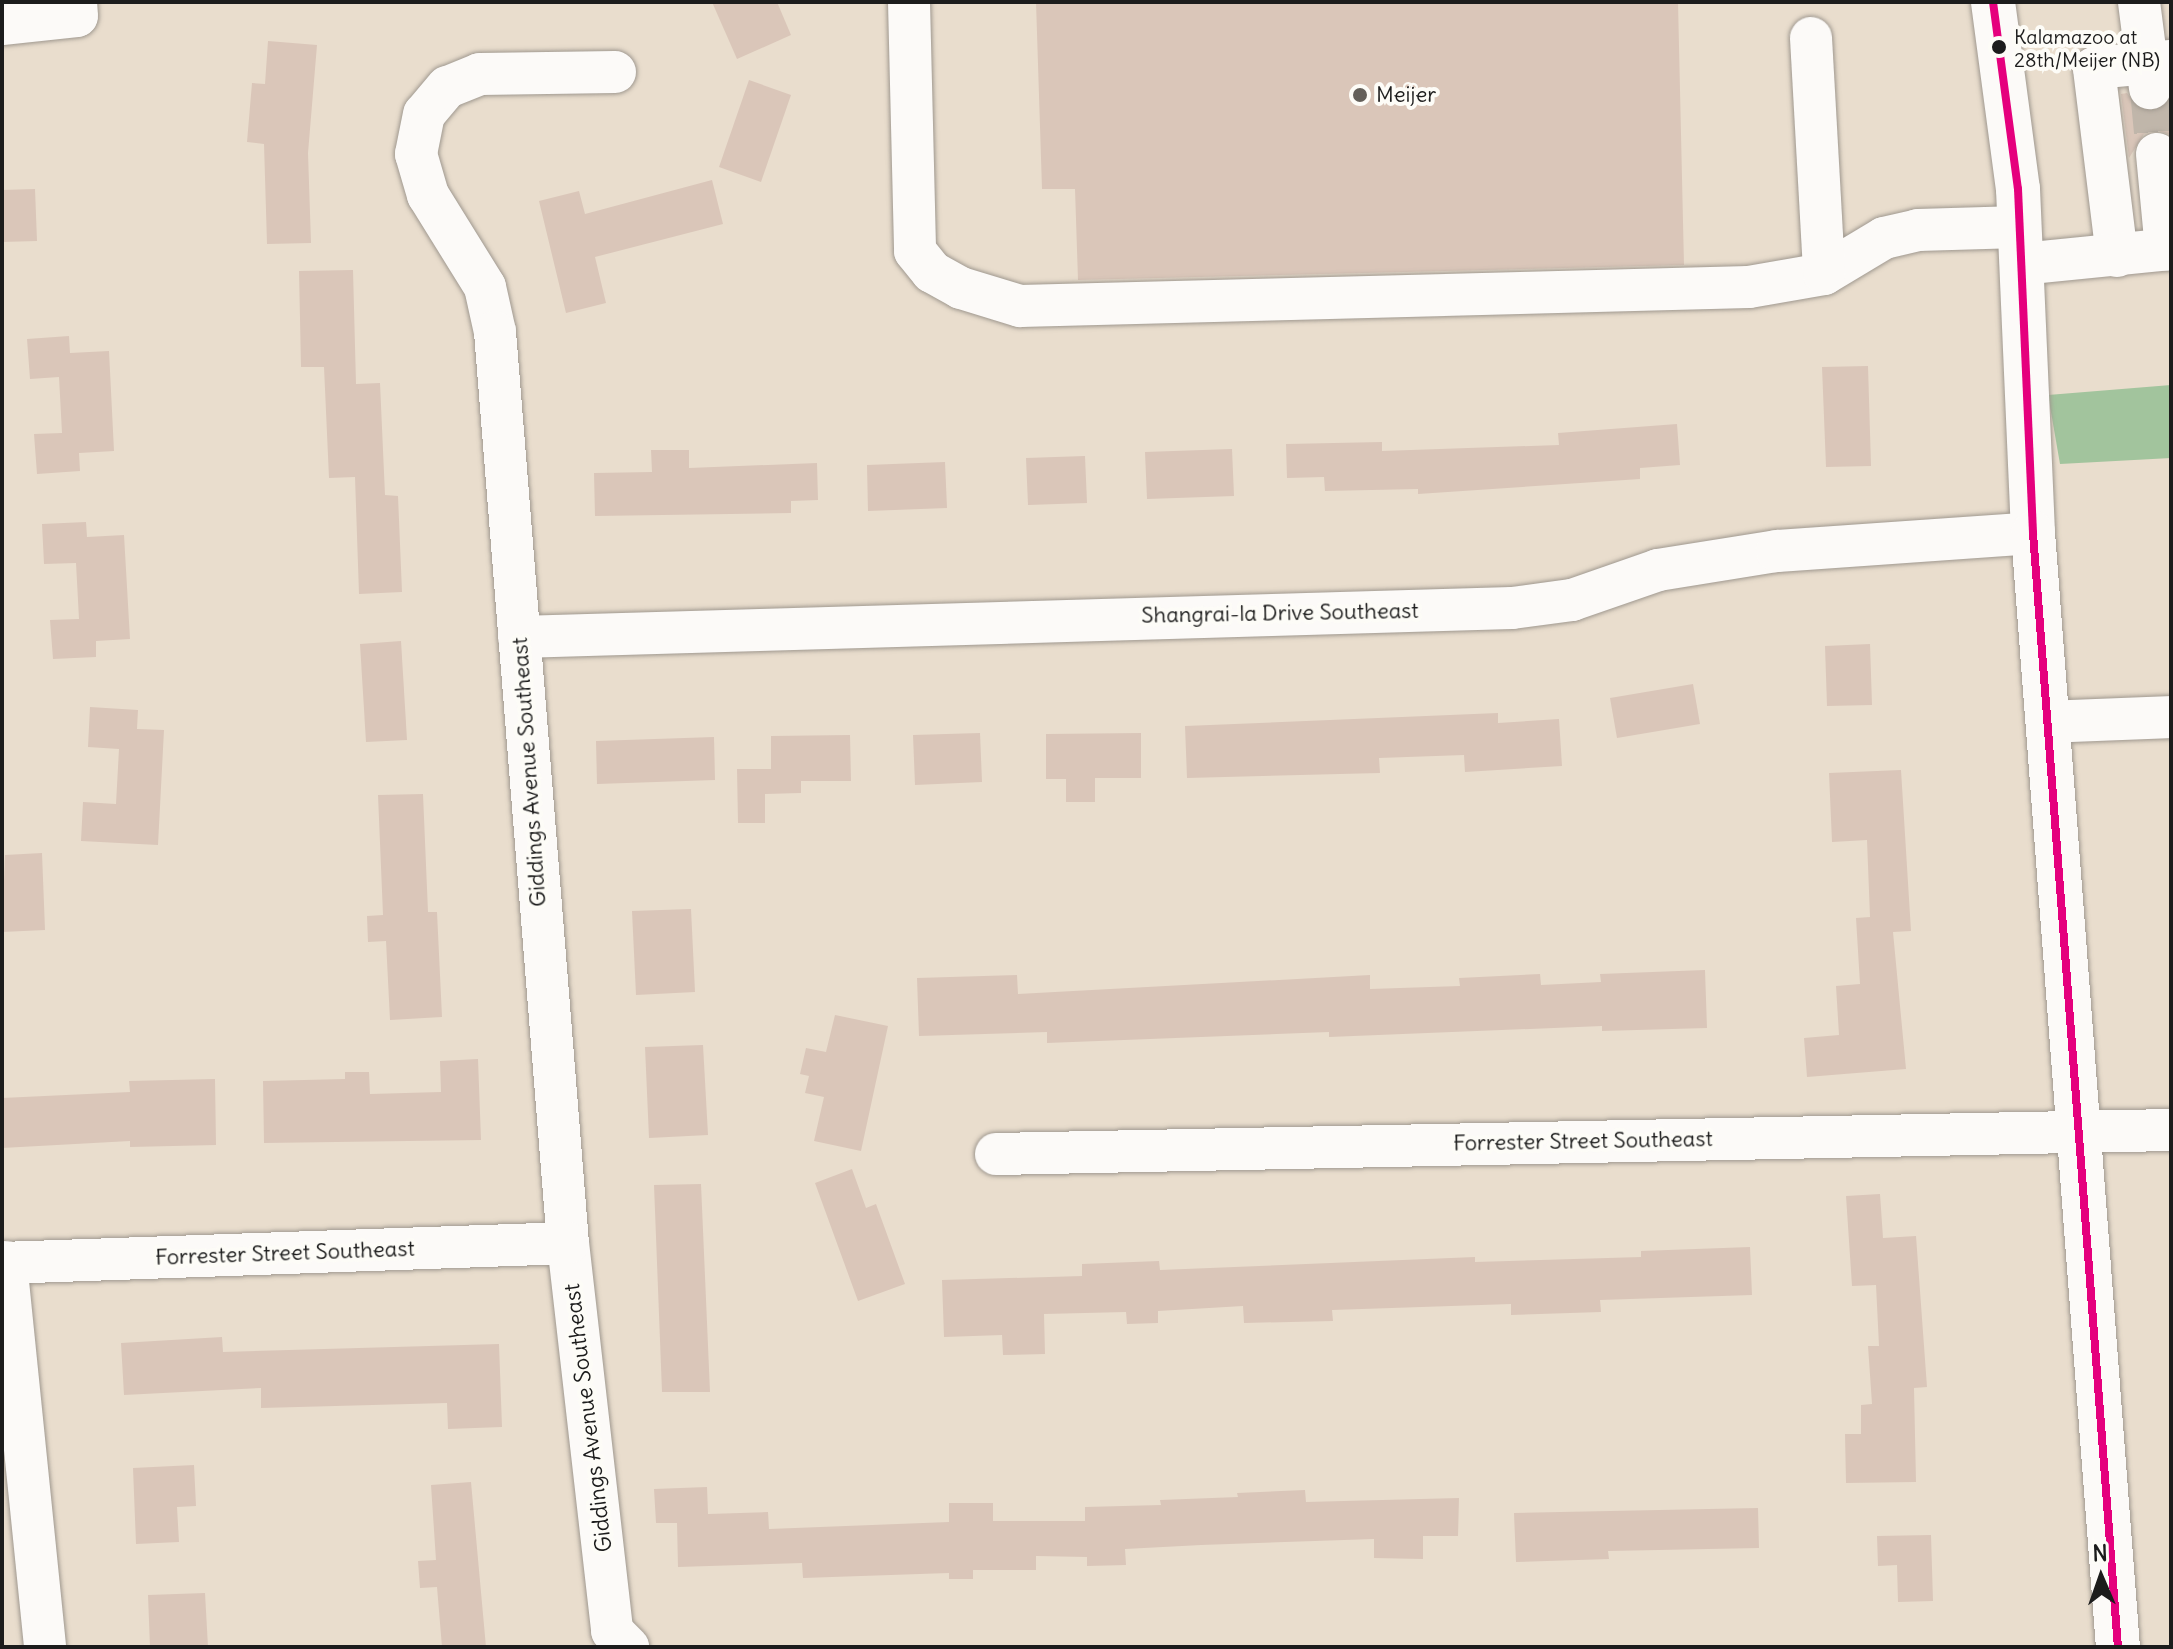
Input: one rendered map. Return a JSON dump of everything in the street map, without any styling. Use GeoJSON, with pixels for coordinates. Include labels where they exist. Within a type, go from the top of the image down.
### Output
{"type":"FeatureCollection","features":[{"type":"Feature","properties":{"kind":"main road"},"geometry":{"type":"LineString","coordinates":[[1993,2],[2020,245],[2033,533],[2118,1647]]}},
{"type":"Feature","properties":{"kind":"street"},"geometry":{"type":"LineString","coordinates":[[2,24],[77,16],[76,2]]}},
{"type":"Feature","properties":{"kind":"street"},"geometry":{"type":"LineString","coordinates":[[909,2],[915,251],[932,272],[988,298],[1020,306],[1749,287],[1824,274],[1895,235],[2117,256],[2168,250],[2157,154]]}},
{"type":"Feature","properties":{"kind":"street"},"geometry":{"type":"LineString","coordinates":[[2117,256],[2094,68],[2156,71],[2139,2]]}},
{"type":"Feature","properties":{"kind":"street"},"geometry":{"type":"LineString","coordinates":[[1811,38],[1824,274]]}},
{"type":"Feature","properties":{"kind":"street","name":"Giddings Avenue Southeast"},"geometry":{"type":"LineString","coordinates":[[615,72],[480,74],[447,87],[424,114],[416,154],[428,195],[485,287],[495,332],[568,1243],[612,1631],[628,1647]]}},
{"type":"Feature","properties":{"kind":"street","name":"Shangrai-la Drive Southeast"},"geometry":{"type":"LineString","coordinates":[[519,637],[1512,608],[1572,600],[1658,570],[1777,551],[2033,533]]}},
{"type":"Feature","properties":{"kind":"street"},"geometry":{"type":"LineString","coordinates":[[2047,722],[2171,717]]}},
{"type":"Feature","properties":{"kind":"street","name":"Forrester Street Southeast"},"geometry":{"type":"LineString","coordinates":[[996,1154],[2171,1130]]}},
{"type":"Feature","properties":{"kind":"street","name":"Forrester Street Southeast"},"geometry":{"type":"LineString","coordinates":[[4,1262],[568,1243]]}},
{"type":"Feature","properties":{"kind":"street"},"geometry":{"type":"LineString","coordinates":[[4,1262],[45,1647]]}},
{"type":"Feature","properties":{"kind":"green space"},"geometry":{"type":"Polygon","coordinates":[[[2171,385],[2171,458],[2060,464],[2048,395],[2171,385]]]}},
{"type":"Feature","properties":{"kind":"building"},"geometry":{"type":"Polygon","coordinates":[[[712,2],[777,2],[791,35],[737,59],[712,2]]]}},
{"type":"Feature","properties":{"kind":"building","name":"Meijer"},"geometry":{"type":"Polygon","coordinates":[[[1036,2],[1678,2],[1684,265],[1078,280],[1075,189],[1042,189],[1036,2]]]}},
{"type":"Feature","properties":{"kind":"building"},"geometry":{"type":"Polygon","coordinates":[[[268,41],[317,45],[308,153],[311,243],[267,244],[264,144],[247,142],[252,83],[265,84],[268,41]]]}},
{"type":"Feature","properties":{"kind":"building"},"geometry":{"type":"Polygon","coordinates":[[[749,80],[791,95],[761,182],[719,167],[749,80]]]}},
{"type":"Feature","properties":{"kind":"building"},"geometry":{"type":"Polygon","coordinates":[[[2127,93],[2140,110],[2152,112],[2171,99],[2171,135],[2156,130],[2144,134],[2129,158],[2121,94],[2127,93]]]}},
{"type":"Feature","properties":{"kind":"building"},"geometry":{"type":"Polygon","coordinates":[[[712,180],[723,224],[595,257],[606,303],[566,313],[539,201],[579,191],[585,214],[712,180]]]}},
{"type":"Feature","properties":{"kind":"building"},"geometry":{"type":"Polygon","coordinates":[[[35,189],[37,241],[2,242],[2,190],[35,189]]]}},
{"type":"Feature","properties":{"kind":"building"},"geometry":{"type":"Polygon","coordinates":[[[353,270],[356,384],[380,383],[385,495],[398,496],[402,592],[359,594],[355,477],[329,478],[324,367],[301,367],[299,271],[353,270]]]}},
{"type":"Feature","properties":{"kind":"building"},"geometry":{"type":"Polygon","coordinates":[[[69,336],[70,353],[109,351],[114,451],[79,453],[80,471],[37,474],[34,434],[62,433],[59,377],[30,379],[27,339],[69,336]]]}},
{"type":"Feature","properties":{"kind":"building"},"geometry":{"type":"Polygon","coordinates":[[[1868,366],[1871,466],[1826,467],[1822,367],[1868,366]]]}},
{"type":"Feature","properties":{"kind":"building"},"geometry":{"type":"Polygon","coordinates":[[[1677,424],[1680,465],[1640,468],[1640,479],[1418,494],[1418,489],[1325,491],[1324,477],[1287,478],[1286,444],[1382,442],[1382,451],[1559,445],[1558,433],[1677,424]]]}},
{"type":"Feature","properties":{"kind":"building"},"geometry":{"type":"Polygon","coordinates":[[[1232,449],[1234,496],[1147,499],[1145,452],[1232,449]]]}},
{"type":"Feature","properties":{"kind":"building"},"geometry":{"type":"Polygon","coordinates":[[[651,450],[689,450],[689,468],[817,463],[818,500],[791,501],[791,513],[595,516],[594,473],[652,472],[651,450]]]}},
{"type":"Feature","properties":{"kind":"building"},"geometry":{"type":"Polygon","coordinates":[[[1085,456],[1087,503],[1028,505],[1026,458],[1085,456]]]}},
{"type":"Feature","properties":{"kind":"building"},"geometry":{"type":"Polygon","coordinates":[[[945,462],[947,508],[868,511],[867,465],[945,462]]]}},
{"type":"Feature","properties":{"kind":"building"},"geometry":{"type":"Polygon","coordinates":[[[86,522],[87,537],[124,535],[130,639],[96,641],[96,657],[53,659],[50,620],[79,619],[76,563],[44,564],[42,524],[86,522]]]}},
{"type":"Feature","properties":{"kind":"building"},"geometry":{"type":"Polygon","coordinates":[[[401,641],[407,740],[366,742],[360,644],[401,641]]]}},
{"type":"Feature","properties":{"kind":"building"},"geometry":{"type":"Polygon","coordinates":[[[1870,644],[1872,705],[1827,706],[1825,646],[1870,644]]]}},
{"type":"Feature","properties":{"kind":"building"},"geometry":{"type":"Polygon","coordinates":[[[1693,684],[1700,724],[1617,738],[1610,698],[1693,684]]]}},
{"type":"Feature","properties":{"kind":"building"},"geometry":{"type":"Polygon","coordinates":[[[90,707],[138,710],[137,729],[164,730],[158,845],[81,841],[83,802],[116,804],[119,749],[88,747],[90,707]]]}},
{"type":"Feature","properties":{"kind":"building"},"geometry":{"type":"Polygon","coordinates":[[[1498,713],[1498,723],[1559,719],[1562,766],[1465,772],[1464,755],[1379,758],[1380,773],[1187,778],[1185,726],[1498,713]]]}},
{"type":"Feature","properties":{"kind":"building"},"geometry":{"type":"Polygon","coordinates":[[[980,733],[982,782],[915,785],[913,735],[980,733]]]}},
{"type":"Feature","properties":{"kind":"building"},"geometry":{"type":"Polygon","coordinates":[[[1141,733],[1141,778],[1095,778],[1095,802],[1066,802],[1066,779],[1046,779],[1046,734],[1141,733]]]}},
{"type":"Feature","properties":{"kind":"building"},"geometry":{"type":"Polygon","coordinates":[[[850,735],[851,781],[801,781],[801,793],[765,794],[765,823],[738,823],[737,769],[771,769],[771,736],[850,735]]]}},
{"type":"Feature","properties":{"kind":"building"},"geometry":{"type":"Polygon","coordinates":[[[714,737],[715,780],[597,784],[596,741],[714,737]]]}},
{"type":"Feature","properties":{"kind":"building"},"geometry":{"type":"Polygon","coordinates":[[[1901,770],[1911,931],[1893,932],[1906,1069],[1807,1077],[1804,1038],[1839,1035],[1836,986],[1860,984],[1856,918],[1870,917],[1867,840],[1832,842],[1829,773],[1901,770]]]}},
{"type":"Feature","properties":{"kind":"building"},"geometry":{"type":"Polygon","coordinates":[[[423,794],[428,912],[437,912],[442,1017],[390,1020],[386,941],[368,942],[367,916],[383,915],[378,795],[423,794]]]}},
{"type":"Feature","properties":{"kind":"building"},"geometry":{"type":"Polygon","coordinates":[[[42,853],[45,930],[2,932],[5,855],[42,853]]]}},
{"type":"Feature","properties":{"kind":"building"},"geometry":{"type":"Polygon","coordinates":[[[691,909],[695,992],[636,995],[632,911],[691,909]]]}},
{"type":"Feature","properties":{"kind":"building"},"geometry":{"type":"Polygon","coordinates":[[[1705,970],[1707,1028],[1602,1031],[1602,1026],[1329,1037],[1329,1032],[1047,1043],[1047,1032],[919,1036],[917,978],[1017,975],[1018,994],[1370,975],[1370,989],[1460,986],[1459,978],[1540,974],[1541,985],[1601,982],[1600,974],[1705,970]]]}},
{"type":"Feature","properties":{"kind":"building"},"geometry":{"type":"Polygon","coordinates":[[[835,1015],[888,1026],[861,1151],[814,1141],[824,1097],[805,1093],[809,1076],[800,1074],[806,1048],[826,1052],[835,1015]]]}},
{"type":"Feature","properties":{"kind":"building"},"geometry":{"type":"Polygon","coordinates":[[[703,1045],[708,1135],[649,1138],[645,1047],[703,1045]]]}},
{"type":"Feature","properties":{"kind":"building"},"geometry":{"type":"Polygon","coordinates":[[[478,1059],[481,1140],[264,1143],[263,1081],[345,1079],[345,1072],[369,1072],[370,1094],[441,1092],[440,1061],[478,1059]]]}},
{"type":"Feature","properties":{"kind":"building"},"geometry":{"type":"Polygon","coordinates":[[[215,1079],[216,1145],[130,1147],[130,1141],[2,1148],[2,1098],[130,1092],[129,1081],[215,1079]]]}},
{"type":"Feature","properties":{"kind":"building"},"geometry":{"type":"Polygon","coordinates":[[[852,1169],[866,1208],[876,1204],[905,1284],[858,1301],[815,1183],[852,1169]]]}},
{"type":"Feature","properties":{"kind":"building"},"geometry":{"type":"Polygon","coordinates":[[[701,1184],[710,1392],[662,1392],[654,1185],[701,1184]]]}},
{"type":"Feature","properties":{"kind":"building"},"geometry":{"type":"Polygon","coordinates":[[[1880,1194],[1883,1238],[1916,1236],[1927,1387],[1914,1388],[1916,1482],[1846,1483],[1845,1434],[1861,1434],[1861,1405],[1872,1404],[1868,1346],[1879,1346],[1876,1285],[1852,1286],[1846,1196],[1880,1194]]]}},
{"type":"Feature","properties":{"kind":"building"},"geometry":{"type":"Polygon","coordinates":[[[1750,1247],[1752,1295],[1600,1300],[1601,1312],[1511,1315],[1511,1304],[1332,1310],[1333,1321],[1244,1323],[1243,1306],[1158,1311],[1158,1323],[1127,1324],[1126,1312],[1044,1314],[1045,1354],[1003,1355],[1002,1335],[944,1337],[942,1280],[1082,1276],[1082,1264],[1159,1261],[1160,1270],[1475,1257],[1475,1262],[1641,1257],[1641,1251],[1750,1247]]]}},
{"type":"Feature","properties":{"kind":"building"},"geometry":{"type":"Polygon","coordinates":[[[222,1337],[223,1352],[499,1344],[502,1427],[448,1429],[447,1403],[261,1408],[261,1388],[124,1395],[121,1343],[222,1337]]]}},
{"type":"Feature","properties":{"kind":"building"},"geometry":{"type":"Polygon","coordinates":[[[194,1465],[196,1506],[177,1507],[179,1542],[136,1544],[133,1468],[194,1465]]]}},
{"type":"Feature","properties":{"kind":"building"},"geometry":{"type":"Polygon","coordinates":[[[471,1482],[486,1647],[442,1647],[437,1587],[420,1588],[418,1561],[436,1560],[431,1485],[471,1482]]]}},
{"type":"Feature","properties":{"kind":"building"},"geometry":{"type":"Polygon","coordinates":[[[707,1487],[708,1514],[768,1512],[769,1529],[949,1522],[949,1503],[993,1503],[993,1521],[1085,1521],[1085,1507],[1161,1505],[1160,1500],[1238,1497],[1237,1493],[1305,1490],[1306,1502],[1459,1498],[1458,1536],[1423,1536],[1423,1559],[1374,1558],[1374,1539],[1201,1545],[1125,1549],[1126,1565],[1087,1566],[1087,1557],[1036,1556],[1036,1570],[973,1570],[973,1579],[949,1579],[949,1573],[803,1578],[802,1563],[678,1567],[677,1523],[656,1523],[654,1489],[707,1487]]]}},
{"type":"Feature","properties":{"kind":"building"},"geometry":{"type":"Polygon","coordinates":[[[1758,1508],[1759,1548],[1608,1551],[1609,1559],[1516,1562],[1514,1513],[1758,1508]]]}},
{"type":"Feature","properties":{"kind":"building"},"geometry":{"type":"Polygon","coordinates":[[[1931,1535],[1933,1601],[1898,1602],[1897,1565],[1878,1566],[1877,1536],[1931,1535]]]}},
{"type":"Feature","properties":{"kind":"building"},"geometry":{"type":"Polygon","coordinates":[[[205,1593],[208,1647],[150,1647],[148,1595],[205,1593]]]}},
{"type":"Feature","properties":{"kind":"tunnel"},"geometry":{"type":"LineString","coordinates":[[2151,90],[2157,154]]}},
{"type":"Feature","properties":{"kind":"transit line"},"geometry":{"type":"LineString","coordinates":[[1993,2],[2018,189],[2033,533],[2118,1647]]}},
{"type":"Feature","properties":{"kind":"place","name":"Kalamazoo at 28th/Meijer (NB)"},"geometry":{"type":"Point","coordinates":[1999,47]}},
{"type":"Feature","properties":{"kind":"place","name":"Meijer"},"geometry":{"type":"Point","coordinates":[1360,95]}}]}
